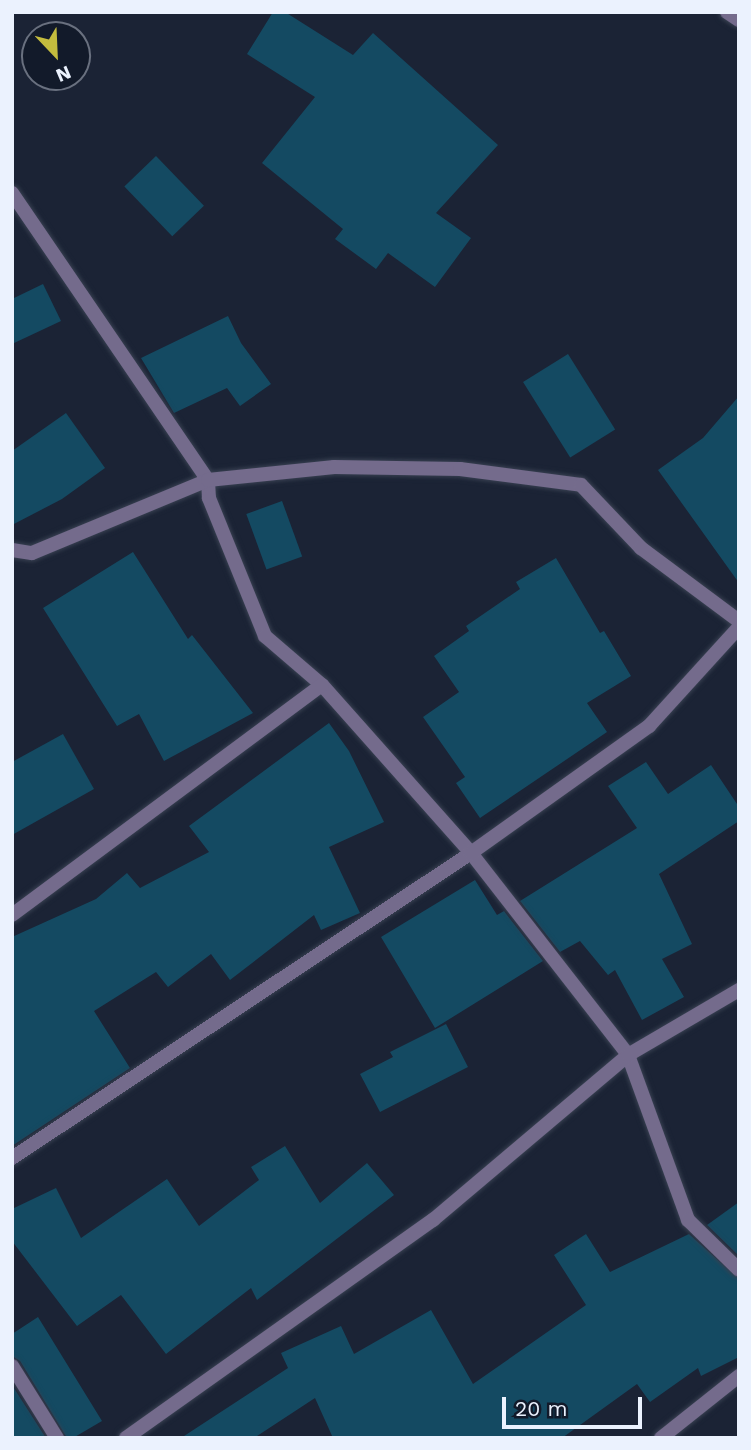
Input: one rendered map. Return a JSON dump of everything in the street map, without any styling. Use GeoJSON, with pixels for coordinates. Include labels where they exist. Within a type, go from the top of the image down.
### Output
{"type":"FeatureCollection","features":[{"type":"Feature","properties":{"kind":"street"},"geometry":{"type":"LineString","coordinates":[[727,12],[739,20]]}},
{"type":"Feature","properties":{"kind":"street"},"geometry":{"type":"LineString","coordinates":[[12,193],[208,480],[209,498],[265,636],[322,685],[471,853],[628,1055],[688,1220],[739,1270]]}},
{"type":"Feature","properties":{"kind":"street"},"geometry":{"type":"LineString","coordinates":[[12,550],[32,553],[208,480],[348,467],[460,469],[581,485],[641,548],[739,621]]}},
{"type":"Feature","properties":{"kind":"street"},"geometry":{"type":"LineString","coordinates":[[12,1158],[471,853],[649,726],[739,628]]}},
{"type":"Feature","properties":{"kind":"street"},"geometry":{"type":"LineString","coordinates":[[12,915],[322,685]]}},
{"type":"Feature","properties":{"kind":"street"},"geometry":{"type":"LineString","coordinates":[[127,1438],[433,1220],[628,1055],[739,990]]}},
{"type":"Feature","properties":{"kind":"street"},"geometry":{"type":"LineString","coordinates":[[12,1366],[57,1438]]}},
{"type":"Feature","properties":{"kind":"street"},"geometry":{"type":"LineString","coordinates":[[661,1438],[739,1376]]}},
{"type":"Feature","properties":{"kind":"building"},"geometry":{"type":"Polygon","coordinates":[[[273,12],[285,12],[353,55],[373,33],[498,145],[436,213],[471,238],[435,287],[388,253],[376,269],[335,239],[343,229],[262,163],[315,97],[247,54],[273,12]]]}},
{"type":"Feature","properties":{"kind":"building"},"geometry":{"type":"Polygon","coordinates":[[[156,156],[204,206],[172,236],[124,187],[156,156]]]}},
{"type":"Feature","properties":{"kind":"building"},"geometry":{"type":"Polygon","coordinates":[[[43,284],[61,321],[12,344],[12,299],[43,284]]]}},
{"type":"Feature","properties":{"kind":"building"},"geometry":{"type":"Polygon","coordinates":[[[228,316],[241,343],[271,384],[240,406],[227,388],[174,413],[141,358],[228,316]]]}},
{"type":"Feature","properties":{"kind":"building"},"geometry":{"type":"Polygon","coordinates":[[[568,354],[615,429],[570,458],[523,382],[568,354]]]}},
{"type":"Feature","properties":{"kind":"building"},"geometry":{"type":"Polygon","coordinates":[[[739,396],[739,583],[658,470],[703,438],[739,396]]]}},
{"type":"Feature","properties":{"kind":"building"},"geometry":{"type":"Polygon","coordinates":[[[66,413],[105,468],[62,499],[12,525],[12,451],[66,413]]]}},
{"type":"Feature","properties":{"kind":"building"},"geometry":{"type":"Polygon","coordinates":[[[282,501],[302,556],[266,569],[246,514],[282,501]]]}},
{"type":"Feature","properties":{"kind":"building"},"geometry":{"type":"Polygon","coordinates":[[[133,552],[188,639],[192,635],[253,713],[164,761],[139,714],[117,726],[43,608],[133,552]]]}},
{"type":"Feature","properties":{"kind":"building"},"geometry":{"type":"Polygon","coordinates":[[[556,558],[600,633],[604,631],[631,676],[587,703],[607,732],[480,818],[456,783],[465,777],[423,717],[459,692],[434,656],[469,631],[466,626],[520,589],[516,582],[556,558]]]}},
{"type":"Feature","properties":{"kind":"building"},"geometry":{"type":"Polygon","coordinates":[[[329,723],[349,751],[384,822],[329,847],[360,913],[321,930],[314,915],[230,980],[211,954],[168,987],[156,972],[94,1011],[130,1068],[12,1146],[12,937],[96,899],[127,873],[140,888],[209,852],[189,826],[329,723]]]}},
{"type":"Feature","properties":{"kind":"building"},"geometry":{"type":"Polygon","coordinates":[[[63,734],[94,789],[12,835],[12,762],[63,734]]]}},
{"type":"Feature","properties":{"kind":"building"},"geometry":{"type":"Polygon","coordinates":[[[646,762],[668,794],[711,765],[739,807],[739,821],[659,874],[692,944],[662,959],[684,997],[642,1020],[615,970],[608,975],[580,941],[560,952],[520,901],[637,828],[608,786],[646,762]]]}},
{"type":"Feature","properties":{"kind":"building"},"geometry":{"type":"Polygon","coordinates":[[[475,880],[497,915],[504,911],[543,961],[435,1028],[381,937],[475,880]]]}},
{"type":"Feature","properties":{"kind":"building"},"geometry":{"type":"Polygon","coordinates":[[[446,1024],[468,1067],[380,1112],[360,1074],[393,1057],[390,1052],[446,1024]]]}},
{"type":"Feature","properties":{"kind":"building"},"geometry":{"type":"Polygon","coordinates":[[[285,1146],[320,1203],[367,1163],[394,1195],[257,1300],[251,1288],[166,1354],[121,1295],[77,1326],[12,1241],[12,1209],[56,1188],[81,1238],[167,1179],[199,1226],[259,1180],[251,1167],[285,1146]]]}},
{"type":"Feature","properties":{"kind":"building"},"geometry":{"type":"Polygon","coordinates":[[[739,1202],[739,1256],[707,1225],[739,1202]]]}},
{"type":"Feature","properties":{"kind":"building"},"geometry":{"type":"Polygon","coordinates":[[[586,1234],[610,1272],[689,1234],[739,1279],[739,1357],[701,1376],[698,1368],[650,1402],[637,1384],[562,1438],[333,1438],[315,1398],[254,1438],[181,1438],[288,1368],[281,1353],[341,1326],[354,1354],[431,1310],[473,1384],[586,1305],[554,1255],[586,1234]]]}},
{"type":"Feature","properties":{"kind":"building"},"geometry":{"type":"Polygon","coordinates":[[[38,1317],[102,1421],[73,1438],[67,1438],[20,1361],[12,1356],[12,1334],[38,1317]]]}},
{"type":"Feature","properties":{"kind":"building"},"geometry":{"type":"Polygon","coordinates":[[[12,1385],[46,1438],[12,1438],[12,1385]]]}}]}
